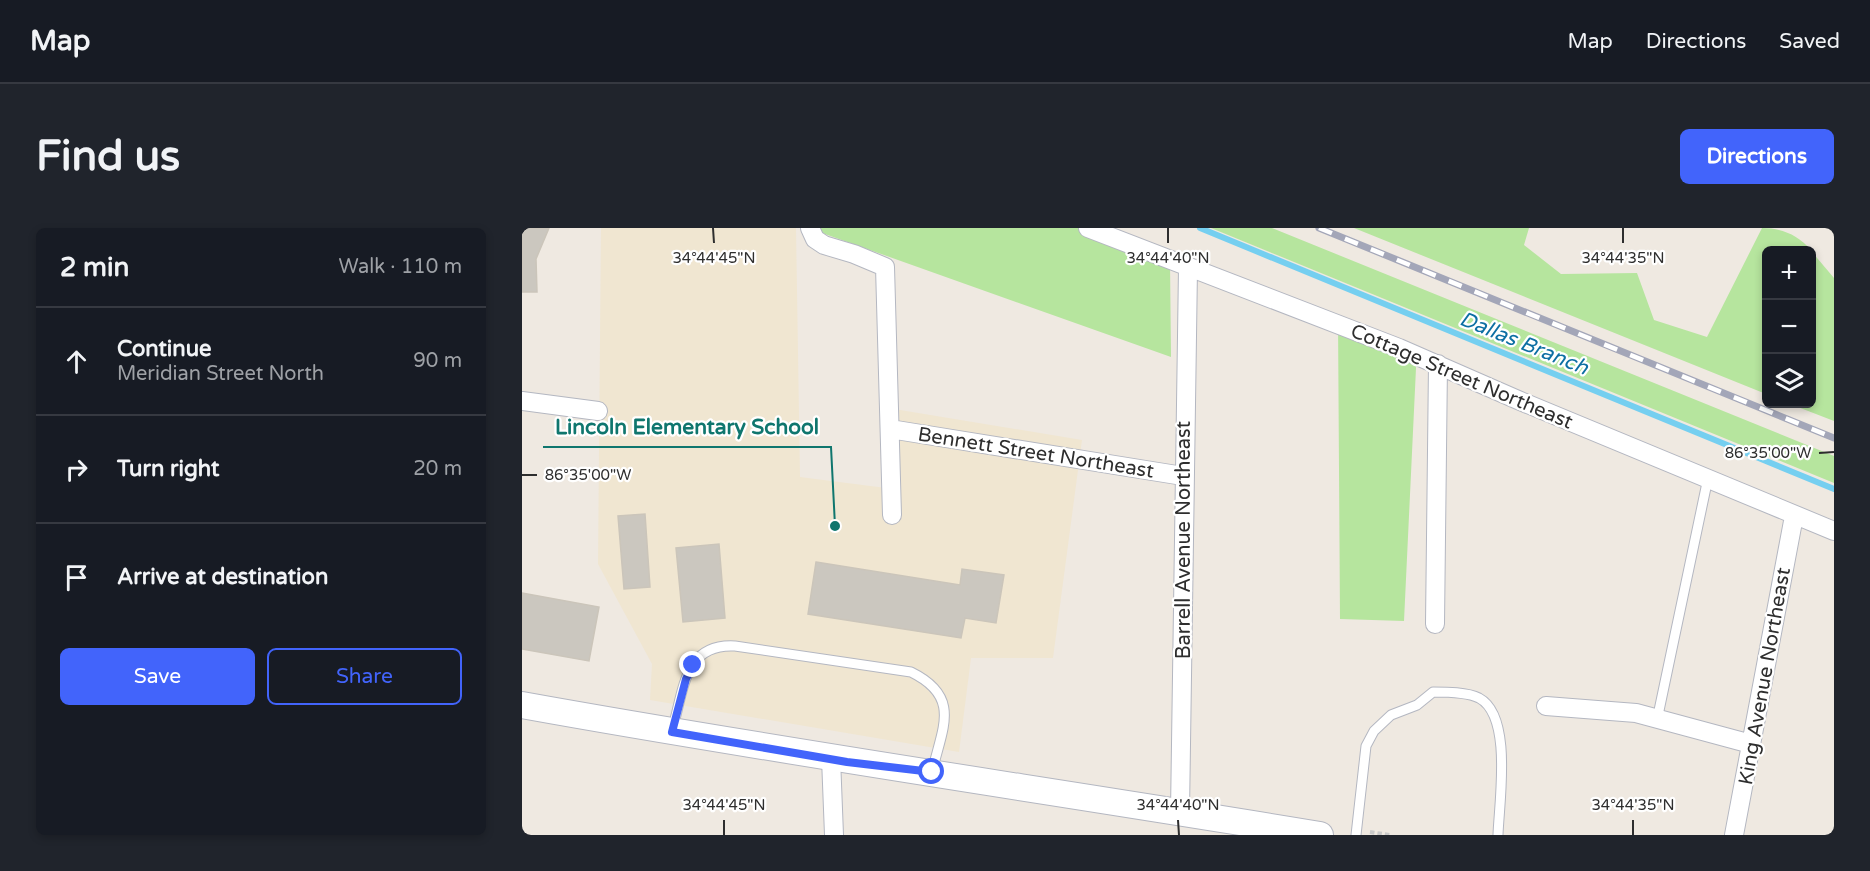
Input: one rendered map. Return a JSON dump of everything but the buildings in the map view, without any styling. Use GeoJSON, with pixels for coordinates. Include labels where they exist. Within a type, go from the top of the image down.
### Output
{"type":"FeatureCollection","features":[{"type":"Feature","properties":{"kind":"street"},"geometry":{"type":"LineString","coordinates":[[810,228],[815,239],[824,245],[855,254],[885,267],[892,515]]}},
{"type":"Feature","properties":{"kind":"street","name":"Cottage Street Northeast"},"geometry":{"type":"LineString","coordinates":[[1088,228],[1438,364],[1518,400],[1834,531]]}},
{"type":"Feature","properties":{"kind":"street","name":"Barrell Avenue Northeast"},"geometry":{"type":"LineString","coordinates":[[1180,812],[1183,476],[1188,268]]}},
{"type":"Feature","properties":{"kind":"street"},"geometry":{"type":"LineString","coordinates":[[1435,624],[1438,364]]}},
{"type":"Feature","properties":{"kind":"street"},"geometry":{"type":"LineString","coordinates":[[522,401],[598,411]]}},
{"type":"Feature","properties":{"kind":"street","name":"Bennett Street Northeast"},"geometry":{"type":"LineString","coordinates":[[890,429],[1183,476]]}},
{"type":"Feature","properties":{"kind":"street","name":"King Avenue Northeast"},"geometry":{"type":"LineString","coordinates":[[1734,835],[1794,516]]}},
{"type":"Feature","properties":{"kind":"street"},"geometry":{"type":"LineString","coordinates":[[522,705],[831,758],[932,772],[1320,835]]}},
{"type":"Feature","properties":{"kind":"street"},"geometry":{"type":"LineString","coordinates":[[1546,706],[1636,713],[1751,744]]}},
{"type":"Feature","properties":{"kind":"street"},"geometry":{"type":"LineString","coordinates":[[831,758],[834,835]]}},
{"type":"Feature","properties":{"kind":"lane"},"geometry":{"type":"LineString","coordinates":[[1657,720],[1708,478]]}},
{"type":"Feature","properties":{"kind":"lane"},"geometry":{"type":"LineString","coordinates":[[672,732],[686,679],[698,657],[713,647],[735,646],[911,672],[934,686],[944,704],[945,722],[932,772]]}},
{"type":"Feature","properties":{"kind":"lane"},"geometry":{"type":"LineString","coordinates":[[1356,835],[1366,746],[1374,730],[1391,715],[1417,705],[1433,692],[1479,698],[1495,713],[1501,762],[1498,835]]}},
{"type":"Feature","properties":{"kind":"shaded area"},"geometry":{"type":"Polygon","coordinates":[[[601,228],[796,228],[800,477],[886,488],[882,407],[1082,440],[1053,658],[971,658],[959,752],[650,700],[652,664],[598,564],[601,228]]]}},
{"type":"Feature","properties":{"kind":"green space"},"geometry":{"type":"Polygon","coordinates":[[[808,228],[1087,228],[1170,262],[1171,357],[808,228]]]}},
{"type":"Feature","properties":{"kind":"green space"},"geometry":{"type":"Polygon","coordinates":[[[1211,228],[1272,228],[1834,456],[1834,483],[1211,228]]]}},
{"type":"Feature","properties":{"kind":"green space"},"geometry":{"type":"Polygon","coordinates":[[[1354,228],[1529,228],[1524,245],[1561,274],[1637,273],[1654,320],[1707,337],[1762,228],[1789,233],[1807,246],[1762,246],[1762,392],[1354,228]]]}},
{"type":"Feature","properties":{"kind":"green space"},"geometry":{"type":"Polygon","coordinates":[[[1816,257],[1834,278],[1834,421],[1800,408],[1816,408],[1816,257]]]}},
{"type":"Feature","properties":{"kind":"green space"},"geometry":{"type":"Polygon","coordinates":[[[1338,319],[1417,347],[1404,621],[1340,619],[1338,319]]]}},
{"type":"Feature","properties":{"kind":"waterway","name":"Dallas Branch"},"geometry":{"type":"LineString","coordinates":[[1200,228],[1834,489]]}},
{"type":"Feature","properties":{"kind":"railway"},"geometry":{"type":"LineString","coordinates":[[1319,228],[1834,438]]}},
{"type":"Feature","properties":{"kind":"place","name":"Lincoln Elementary School"},"geometry":{"type":"Point","coordinates":[835,526]}},
{"type":"Feature","properties":{"kind":"route"},"geometry":{"type":"LineString","coordinates":[[693,665],[686,679],[672,732],[847,762],[932,772]]}}]}
